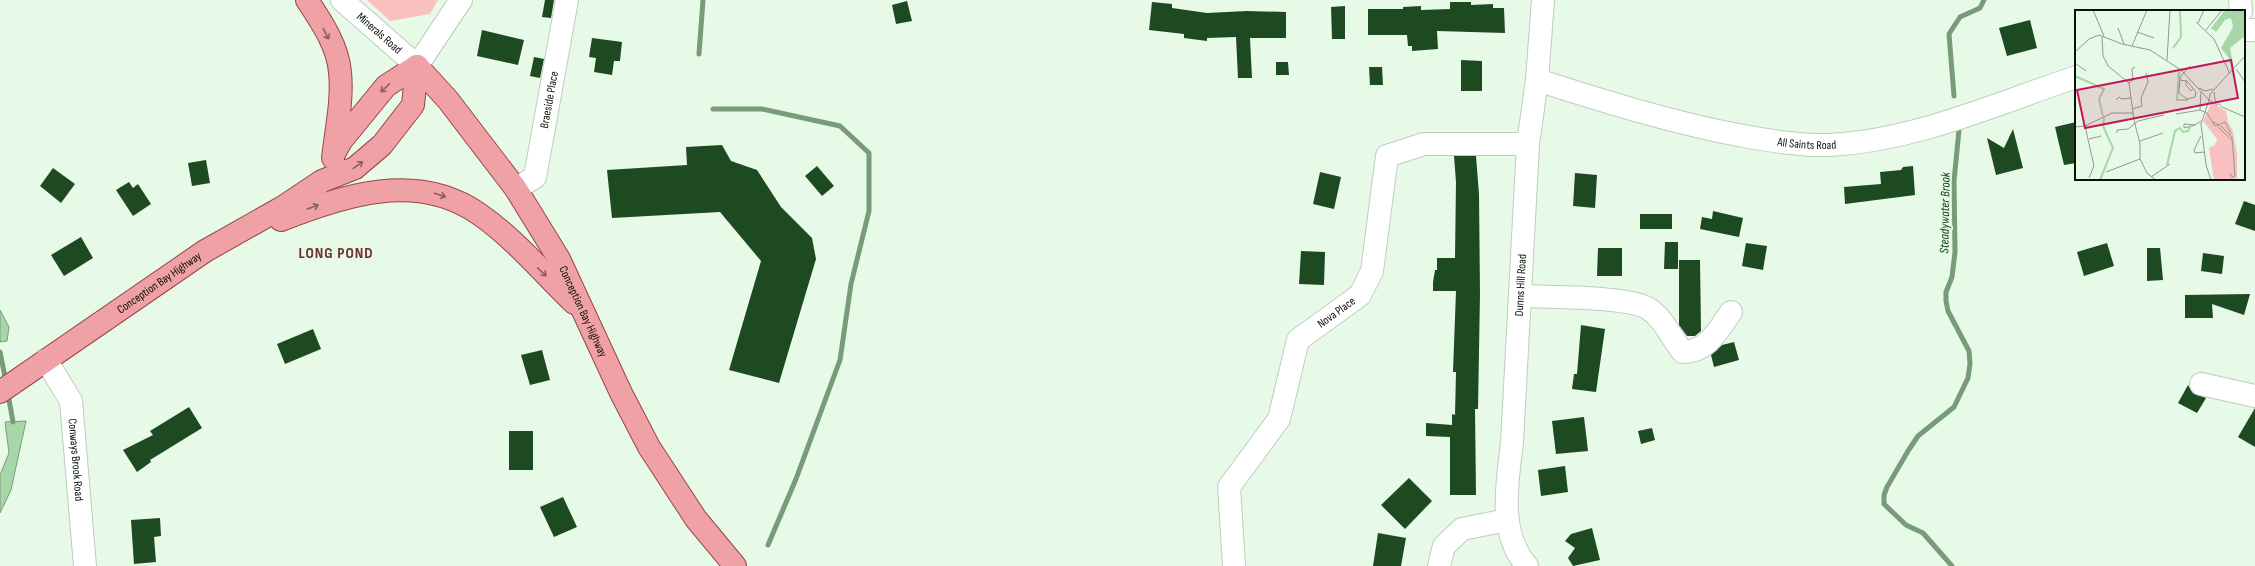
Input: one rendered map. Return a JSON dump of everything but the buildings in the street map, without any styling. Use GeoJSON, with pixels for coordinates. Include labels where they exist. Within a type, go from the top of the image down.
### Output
{"type":"FeatureCollection","features":[{"type":"Feature","properties":{"kind":"main road"},"geometry":{"type":"LineString","coordinates":[[307,0],[334,49],[340,71],[340,104],[333,158]]}},
{"type":"Feature","properties":{"kind":"main road"},"geometry":{"type":"LineString","coordinates":[[322,181],[341,141],[386,86],[417,66]]}},
{"type":"Feature","properties":{"kind":"main road","name":"Conception Bay Highway"},"geometry":{"type":"LineString","coordinates":[[0,392],[205,251],[224,242],[283,207],[322,181],[355,168],[382,145],[413,105],[417,66]]}},
{"type":"Feature","properties":{"kind":"main road","name":"Conception Bay Highway"},"geometry":{"type":"LineString","coordinates":[[417,66],[448,100],[516,189],[559,259],[621,393],[663,470],[696,519],[734,566]]}},
{"type":"Feature","properties":{"kind":"main road"},"geometry":{"type":"LineString","coordinates":[[224,242],[345,196],[404,190],[432,193],[458,201],[494,225],[583,311]]}},
{"type":"Feature","properties":{"kind":"street","name":"Minerals Road"},"geometry":{"type":"LineString","coordinates":[[342,0],[417,66]]}},
{"type":"Feature","properties":{"kind":"street"},"geometry":{"type":"LineString","coordinates":[[417,66],[461,0]]}},
{"type":"Feature","properties":{"kind":"street","name":"Braeside Place"},"geometry":{"type":"LineString","coordinates":[[516,189],[535,177],[567,0]]}},
{"type":"Feature","properties":{"kind":"street","name":"Dunns Hill Road"},"geometry":{"type":"LineString","coordinates":[[1527,566],[1519,557],[1507,520],[1508,476],[1512,443],[1521,296],[1528,144],[1537,80],[1543,0]]}},
{"type":"Feature","properties":{"kind":"street"},"geometry":{"type":"LineString","coordinates":[[2240,0],[2241,10]]}},
{"type":"Feature","properties":{"kind":"street","name":"All Saints Road"},"geometry":{"type":"LineString","coordinates":[[1537,80],[1695,126],[1760,139],[1828,145],[1865,141],[1916,130],[2075,77]]}},
{"type":"Feature","properties":{"kind":"street","name":"Nova Place"},"geometry":{"type":"LineString","coordinates":[[1234,566],[1230,487],[1279,419],[1298,340],[1360,295],[1372,270],[1387,156],[1424,144],[1528,144]]}},
{"type":"Feature","properties":{"kind":"street"},"geometry":{"type":"LineString","coordinates":[[1521,296],[1624,301],[1648,308],[1666,325],[1674,341],[1683,352],[1693,352],[1707,345],[1731,312]]}},
{"type":"Feature","properties":{"kind":"street","name":"Conways Brook Road"},"geometry":{"type":"LineString","coordinates":[[42,363],[71,401],[85,566]]}},
{"type":"Feature","properties":{"kind":"street"},"geometry":{"type":"LineString","coordinates":[[2201,384],[2255,396]]}},
{"type":"Feature","properties":{"kind":"street"},"geometry":{"type":"LineString","coordinates":[[1439,566],[1444,546],[1462,529],[1507,520]]}},
{"type":"Feature","properties":{"kind":"shaded area"},"geometry":{"type":"Polygon","coordinates":[[[367,0],[438,0],[430,14],[390,21],[367,0]]]}},
{"type":"Feature","properties":{"kind":"shaded area"},"geometry":{"type":"Polygon","coordinates":[[[0,310],[9,327],[7,341],[0,342],[0,310]]]}},
{"type":"Feature","properties":{"kind":"shaded area"},"geometry":{"type":"Polygon","coordinates":[[[26,421],[11,490],[0,513],[0,475],[9,453],[5,422],[26,421]]]}},
{"type":"Feature","properties":{"kind":"waterway"},"geometry":{"type":"LineString","coordinates":[[699,54],[703,0]]}},
{"type":"Feature","properties":{"kind":"waterway","name":"Steadywater Brook"},"geometry":{"type":"LineString","coordinates":[[1954,96],[1949,34],[1960,17],[1980,8],[1984,0]]}},
{"type":"Feature","properties":{"kind":"waterway"},"geometry":{"type":"LineString","coordinates":[[713,109],[762,109],[840,126],[869,153],[869,211],[851,284],[840,360],[796,479],[768,545]]}},
{"type":"Feature","properties":{"kind":"waterway","name":"Steadywater Brook"},"geometry":{"type":"LineString","coordinates":[[1952,566],[1923,533],[1906,525],[1884,504],[1884,495],[1887,487],[1918,436],[1954,407],[1968,378],[1970,364],[1969,351],[1948,311],[1946,301],[1946,292],[1952,277],[1955,252],[1954,181],[1959,130]]}},
{"type":"Feature","properties":{"kind":"waterway"},"geometry":{"type":"LineString","coordinates":[[0,352],[6,382]]}},
{"type":"Feature","properties":{"kind":"waterway"},"geometry":{"type":"LineString","coordinates":[[8,394],[13,422]]}},
{"type":"Feature","properties":{"kind":"district","name":"LONG POND"},"geometry":{"type":"Point","coordinates":[336,252]}}]}
